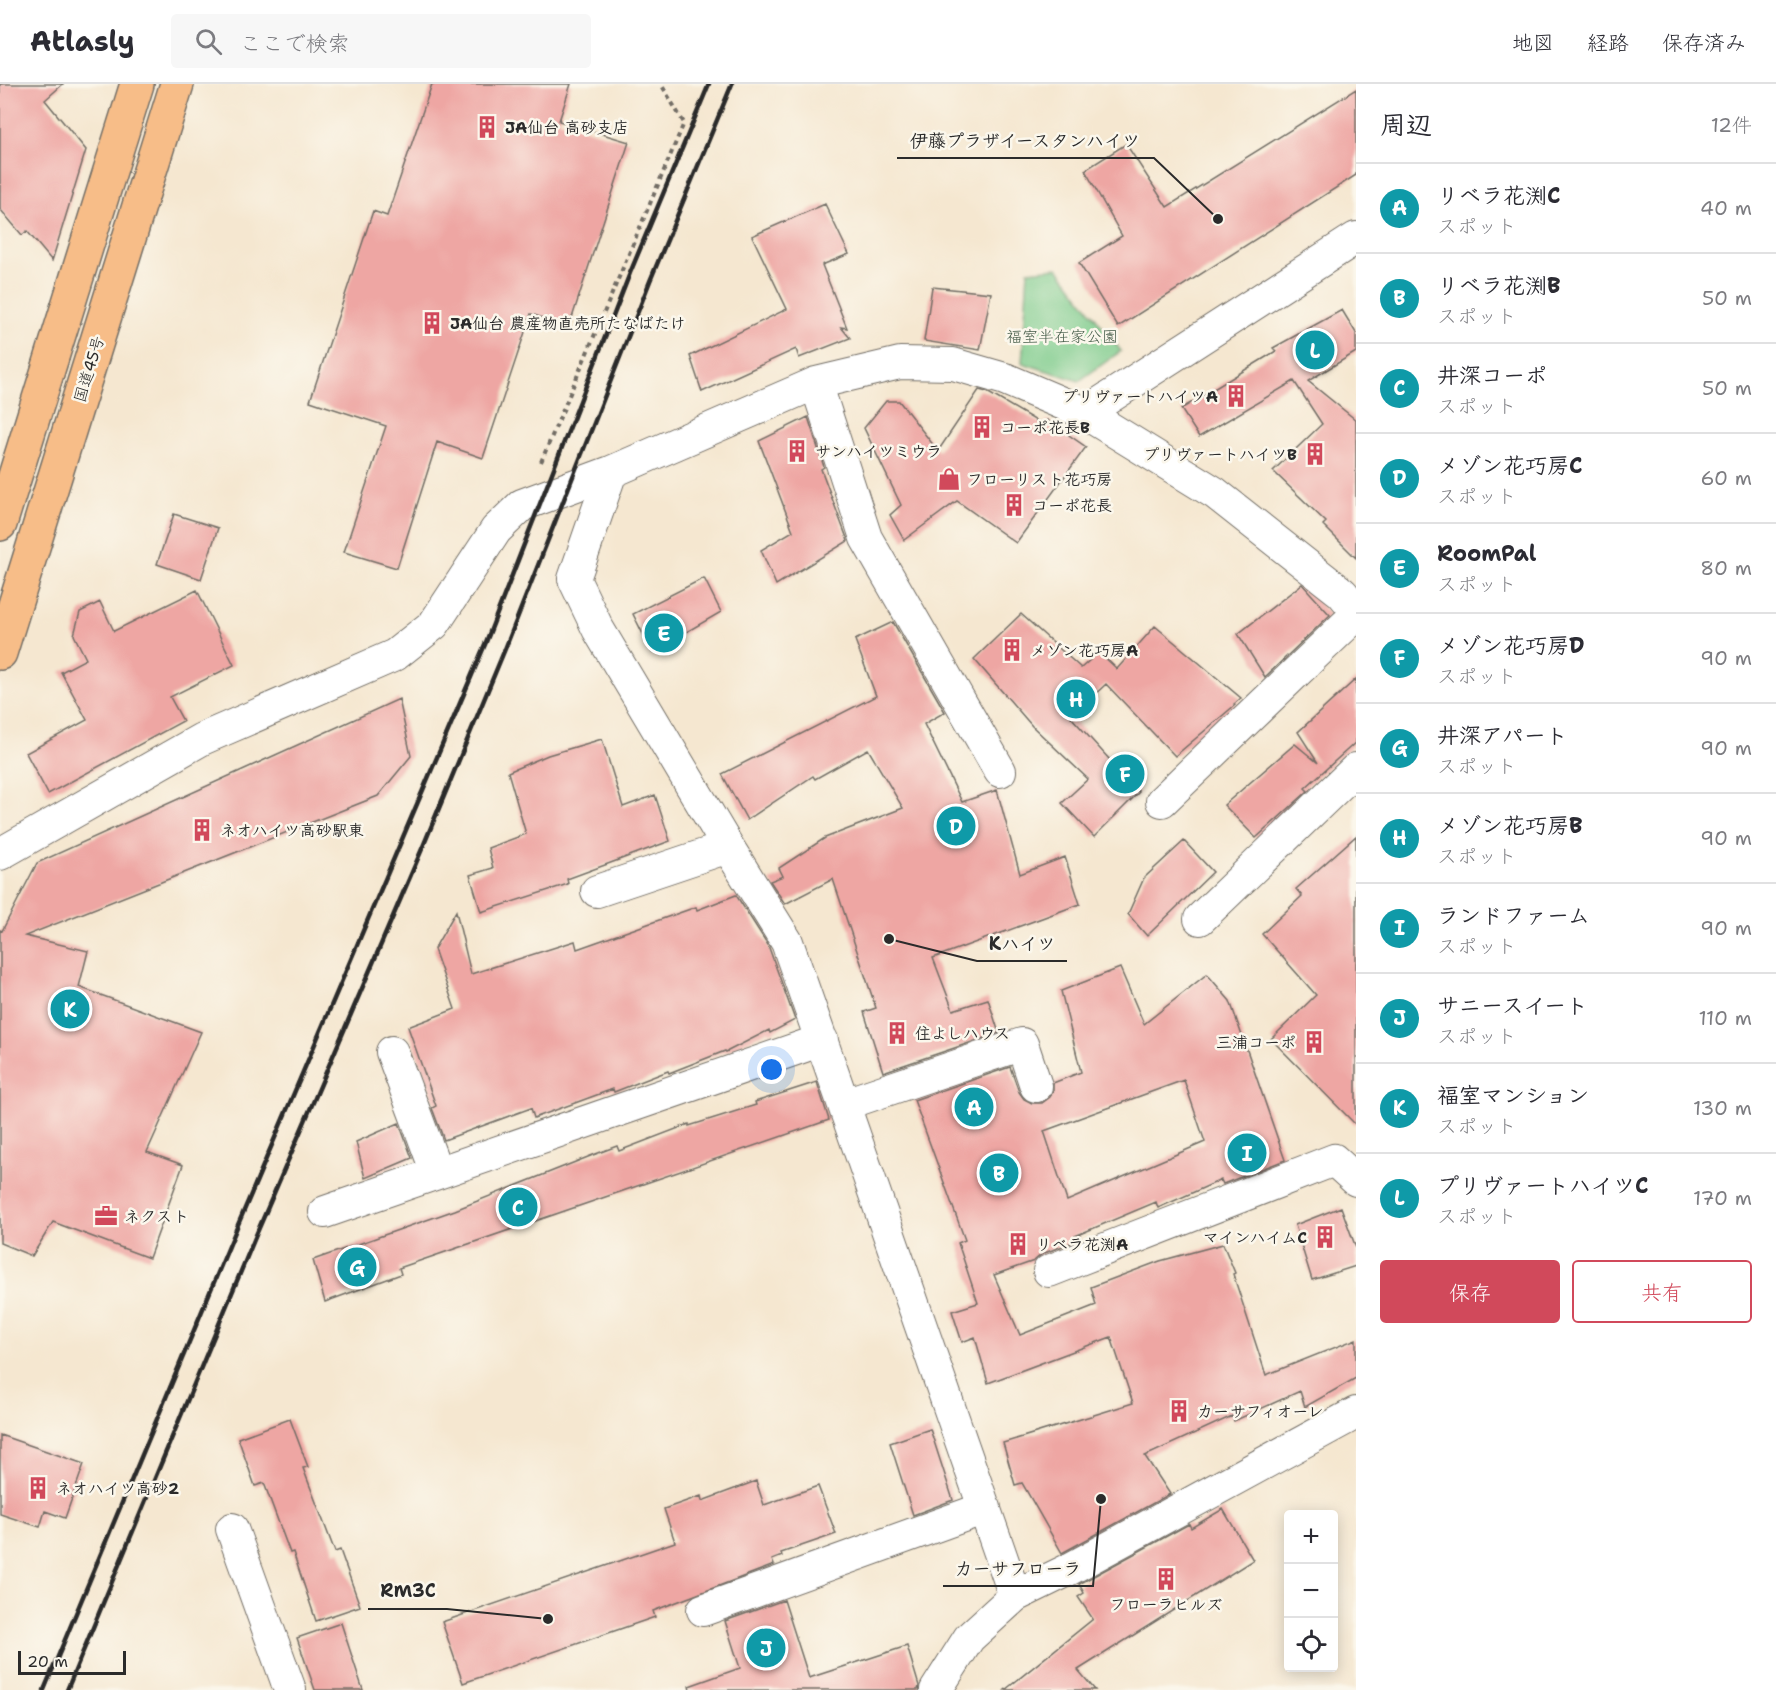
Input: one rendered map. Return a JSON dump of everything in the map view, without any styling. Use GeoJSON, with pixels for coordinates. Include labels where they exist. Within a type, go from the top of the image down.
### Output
{"type":"FeatureCollection","features":[{"type":"Feature","properties":{"kind":"highway"},"geometry":{"type":"LineString","coordinates":[[0,524],[137,84]]}},
{"type":"Feature","properties":{"kind":"highway","name":"国道45号"},"geometry":{"type":"LineString","coordinates":[[0,653],[177,84]]}},
{"type":"Feature","properties":{"kind":"street"},"geometry":{"type":"LineString","coordinates":[[1084,413],[1356,238]]}},
{"type":"Feature","properties":{"kind":"street"},"geometry":{"type":"LineString","coordinates":[[0,854],[202,740],[395,655],[434,624],[496,530],[522,506],[611,472],[816,383],[900,363],[953,364],[1005,379],[1084,413],[1215,493],[1352,599],[1162,801]]}},
{"type":"Feature","properties":{"kind":"street"},"geometry":{"type":"LineString","coordinates":[[816,383],[866,538],[1000,771]]}},
{"type":"Feature","properties":{"kind":"street"},"geometry":{"type":"LineString","coordinates":[[611,472],[574,579],[598,629],[787,942],[1015,1596]]}},
{"type":"Feature","properties":{"kind":"street"},"geometry":{"type":"LineString","coordinates":[[1200,919],[1356,769]]}},
{"type":"Feature","properties":{"kind":"street"},"geometry":{"type":"LineString","coordinates":[[597,891],[728,847]]}},
{"type":"Feature","properties":{"kind":"street"},"geometry":{"type":"LineString","coordinates":[[325,1212],[822,1040]]}},
{"type":"Feature","properties":{"kind":"street"},"geometry":{"type":"LineString","coordinates":[[845,1104],[1022,1044],[1036,1086]]}},
{"type":"Feature","properties":{"kind":"street"},"geometry":{"type":"LineString","coordinates":[[392,1052],[437,1173]]}},
{"type":"Feature","properties":{"kind":"street"},"geometry":{"type":"LineString","coordinates":[[1049,1271],[1334,1160],[1356,1180]]}},
{"type":"Feature","properties":{"kind":"street"},"geometry":{"type":"LineString","coordinates":[[936,1690],[969,1638],[1015,1596],[1068,1570],[1356,1413]]}},
{"type":"Feature","properties":{"kind":"street"},"geometry":{"type":"LineString","coordinates":[[703,1610],[985,1508]]}},
{"type":"Feature","properties":{"kind":"street"},"geometry":{"type":"LineString","coordinates":[[232,1529],[290,1690]]}},
{"type":"Feature","properties":{"kind":"path"},"geometry":{"type":"LineString","coordinates":[[522,506],[684,123],[661,84]]}},
{"type":"Feature","properties":{"kind":"green space","name":"福室半在家公園"},"geometry":{"type":"Polygon","coordinates":[[[1058,268],[1121,351],[1079,381],[1022,363],[1028,271],[1058,268]]]}},
{"type":"Feature","properties":{"kind":"building"},"geometry":{"type":"Polygon","coordinates":[[[0,84],[63,84],[45,100],[86,150],[52,261],[27,231],[22,235],[0,209],[0,84]]]}},
{"type":"Feature","properties":{"kind":"building"},"geometry":{"type":"Polygon","coordinates":[[[432,84],[571,84],[559,121],[629,142],[569,327],[531,314],[483,458],[437,442],[397,568],[344,552],[386,426],[310,401],[373,211],[387,216],[432,84]]]}},
{"type":"Feature","properties":{"kind":"building"},"geometry":{"type":"Polygon","coordinates":[[[1356,89],[1356,175],[1118,327],[1079,263],[1122,236],[1085,170],[1126,144],[1167,207],[1356,89]]]}},
{"type":"Feature","properties":{"kind":"building"},"geometry":{"type":"Polygon","coordinates":[[[825,204],[849,254],[822,265],[847,328],[841,327],[850,338],[799,358],[796,349],[702,392],[690,356],[787,309],[752,236],[825,204]]]}},
{"type":"Feature","properties":{"kind":"building"},"geometry":{"type":"Polygon","coordinates":[[[932,287],[991,293],[980,350],[924,341],[932,287]]]}},
{"type":"Feature","properties":{"kind":"building"},"geometry":{"type":"Polygon","coordinates":[[[1342,310],[1356,333],[1356,352],[1308,381],[1356,420],[1356,558],[1323,525],[1326,522],[1273,471],[1322,424],[1294,381],[1199,437],[1181,409],[1276,351],[1273,348],[1342,310]]]}},
{"type":"Feature","properties":{"kind":"building"},"geometry":{"type":"Polygon","coordinates":[[[979,390],[987,392],[1043,425],[1047,420],[1086,447],[1016,543],[957,501],[904,540],[890,515],[901,505],[864,428],[886,401],[899,401],[938,451],[979,390]]]}},
{"type":"Feature","properties":{"kind":"building"},"geometry":{"type":"Polygon","coordinates":[[[808,417],[824,467],[821,469],[848,541],[776,585],[761,550],[793,531],[759,441],[808,417]]]}},
{"type":"Feature","properties":{"kind":"building"},"geometry":{"type":"Polygon","coordinates":[[[174,514],[218,528],[201,579],[157,564],[174,514]]]}},
{"type":"Feature","properties":{"kind":"building"},"geometry":{"type":"Polygon","coordinates":[[[704,578],[721,612],[652,652],[633,614],[704,578]]]}},
{"type":"Feature","properties":{"kind":"building"},"geometry":{"type":"Polygon","coordinates":[[[1302,584],[1330,615],[1265,677],[1238,634],[1302,584]]]}},
{"type":"Feature","properties":{"kind":"building"},"geometry":{"type":"Polygon","coordinates":[[[197,590],[234,665],[170,697],[183,721],[48,794],[26,753],[87,720],[61,672],[86,659],[74,635],[80,612],[100,602],[114,631],[197,590]]]}},
{"type":"Feature","properties":{"kind":"building"},"geometry":{"type":"Polygon","coordinates":[[[1021,614],[1081,668],[1099,652],[1117,669],[1155,626],[1241,698],[1175,756],[1106,684],[1071,717],[1139,792],[1094,837],[1062,803],[1088,779],[1032,726],[974,659],[1021,614]]]}},
{"type":"Feature","properties":{"kind":"building"},"geometry":{"type":"Polygon","coordinates":[[[893,622],[945,712],[924,724],[962,802],[997,790],[1020,874],[1065,857],[1080,904],[933,958],[953,1010],[988,999],[999,1033],[883,1072],[864,1012],[876,1008],[833,879],[785,904],[770,881],[783,876],[779,868],[825,838],[903,808],[868,749],[815,779],[813,776],[747,820],[722,774],[876,696],[855,640],[893,622]]]}},
{"type":"Feature","properties":{"kind":"building"},"geometry":{"type":"Polygon","coordinates":[[[1356,679],[1356,742],[1305,788],[1308,791],[1256,838],[1224,805],[1295,744],[1318,763],[1298,732],[1356,679]]]}},
{"type":"Feature","properties":{"kind":"building"},"geometry":{"type":"Polygon","coordinates":[[[399,699],[411,756],[378,796],[25,936],[88,951],[79,987],[201,1032],[147,1152],[183,1165],[149,1258],[53,1222],[32,1256],[0,1243],[0,930],[2,931],[37,863],[399,699]]]}},
{"type":"Feature","properties":{"kind":"building"},"geometry":{"type":"Polygon","coordinates":[[[602,739],[623,807],[655,795],[670,841],[567,879],[568,884],[481,912],[470,875],[493,868],[488,848],[526,834],[508,772],[548,755],[602,739]]]}},
{"type":"Feature","properties":{"kind":"building"},"geometry":{"type":"Polygon","coordinates":[[[1356,836],[1356,1125],[1271,1039],[1316,995],[1262,934],[1302,896],[1296,889],[1356,836]]]}},
{"type":"Feature","properties":{"kind":"building"},"geometry":{"type":"Polygon","coordinates":[[[1184,841],[1213,872],[1147,936],[1128,914],[1144,878],[1184,841]]]}},
{"type":"Feature","properties":{"kind":"building"},"geometry":{"type":"Polygon","coordinates":[[[736,895],[768,945],[795,1020],[770,1033],[769,1030],[726,1052],[614,1092],[613,1089],[534,1118],[531,1108],[444,1140],[432,1108],[436,1106],[408,1027],[455,1009],[434,949],[456,911],[471,974],[575,941],[577,949],[736,895]]]}},
{"type":"Feature","properties":{"kind":"building"},"geometry":{"type":"Polygon","coordinates":[[[1120,968],[1144,1024],[1207,974],[1230,1001],[1285,1160],[1223,1184],[1221,1180],[1158,1208],[1156,1202],[1075,1236],[1076,1241],[1042,1254],[1034,1261],[994,1275],[1020,1335],[1096,1305],[1091,1287],[1160,1261],[1223,1244],[1235,1273],[1233,1274],[1266,1375],[1356,1339],[1356,1378],[1305,1407],[1300,1391],[1234,1421],[1232,1416],[1145,1456],[1170,1494],[1062,1553],[1022,1483],[1015,1485],[1003,1443],[1133,1403],[1111,1337],[988,1383],[975,1337],[962,1342],[952,1311],[978,1303],[958,1243],[965,1240],[914,1100],[1010,1067],[1024,1099],[1032,1103],[1042,1103],[1050,1097],[1053,1083],[1081,1072],[1061,991],[1120,968]],[[1184,1080],[1044,1131],[1067,1201],[1205,1142],[1184,1080]]]}},
{"type":"Feature","properties":{"kind":"building"},"geometry":{"type":"Polygon","coordinates":[[[817,1082],[829,1120],[399,1268],[401,1274],[325,1302],[313,1260],[455,1210],[617,1146],[619,1151],[689,1124],[689,1126],[756,1105],[755,1102],[817,1082]]]}},
{"type":"Feature","properties":{"kind":"building"},"geometry":{"type":"Polygon","coordinates":[[[399,1123],[412,1158],[365,1178],[356,1142],[399,1123]]]}},
{"type":"Feature","properties":{"kind":"building","name":"マインハイムC"},"geometry":{"type":"Polygon","coordinates":[[[1341,1207],[1356,1248],[1356,1266],[1312,1280],[1295,1225],[1341,1207]]]}},
{"type":"Feature","properties":{"kind":"building"},"geometry":{"type":"Polygon","coordinates":[[[290,1419],[308,1467],[303,1468],[335,1552],[340,1550],[360,1606],[316,1621],[293,1552],[290,1553],[264,1483],[255,1486],[238,1438],[290,1419]]]}},
{"type":"Feature","properties":{"kind":"building"},"geometry":{"type":"Polygon","coordinates":[[[930,1429],[953,1500],[913,1515],[890,1443],[930,1429]]]}},
{"type":"Feature","properties":{"kind":"building","name":"ネオハイツ高砂2"},"geometry":{"type":"Polygon","coordinates":[[[0,1435],[84,1464],[65,1518],[45,1511],[40,1527],[0,1514],[0,1435]]]}},
{"type":"Feature","properties":{"kind":"building"},"geometry":{"type":"Polygon","coordinates":[[[756,1481],[764,1505],[818,1486],[836,1534],[781,1553],[782,1556],[772,1560],[774,1565],[653,1611],[655,1617],[463,1683],[442,1622],[675,1542],[664,1509],[701,1496],[702,1501],[756,1481]]]}},
{"type":"Feature","properties":{"kind":"building","name":"フローラヒルズ"},"geometry":{"type":"Polygon","coordinates":[[[1223,1509],[1253,1560],[1078,1670],[1095,1690],[1005,1690],[1093,1619],[1078,1597],[1084,1593],[1079,1584],[1189,1524],[1191,1528],[1223,1509]]]}},
{"type":"Feature","properties":{"kind":"building"},"geometry":{"type":"Polygon","coordinates":[[[784,1600],[809,1678],[907,1646],[919,1686],[918,1690],[690,1690],[689,1686],[740,1668],[725,1621],[784,1600]]]}},
{"type":"Feature","properties":{"kind":"building"},"geometry":{"type":"Polygon","coordinates":[[[341,1623],[363,1690],[315,1690],[297,1638],[341,1623]]]}},
{"type":"Feature","properties":{"kind":"railway"},"geometry":{"type":"LineString","coordinates":[[44,1690],[237,1227],[486,642],[630,273],[709,84]]}},
{"type":"Feature","properties":{"kind":"railway"},"geometry":{"type":"LineString","coordinates":[[67,1690],[256,1235],[422,849],[505,649],[650,281],[732,84]]}},
{"type":"Feature","properties":{"kind":"place","name":"JA仙台 高砂支店"},"geometry":{"type":"Point","coordinates":[487,127]}},
{"type":"Feature","properties":{"kind":"place","name":"伊藤プラザイースタンハイツ"},"geometry":{"type":"Point","coordinates":[1218,219]}},
{"type":"Feature","properties":{"kind":"place","name":"JA仙台 農産物直売所たなばたけ"},"geometry":{"type":"Point","coordinates":[432,323]}},
{"type":"Feature","properties":{"kind":"place","name":"プリヴァートハイツC"},"geometry":{"type":"Point","coordinates":[1315,350]}},
{"type":"Feature","properties":{"kind":"place","name":"プリヴァートハイツA"},"geometry":{"type":"Point","coordinates":[1236,396]}},
{"type":"Feature","properties":{"kind":"place","name":"コーポ花長B"},"geometry":{"type":"Point","coordinates":[982,427]}},
{"type":"Feature","properties":{"kind":"place","name":"サンハイツミウラ"},"geometry":{"type":"Point","coordinates":[797,451]}},
{"type":"Feature","properties":{"kind":"place","name":"プリヴァートハイツB"},"geometry":{"type":"Point","coordinates":[1315,454]}},
{"type":"Feature","properties":{"kind":"place","name":"フローリスト花巧房"},"geometry":{"type":"Point","coordinates":[949,479]}},
{"type":"Feature","properties":{"kind":"place","name":"コーポ花長"},"geometry":{"type":"Point","coordinates":[1014,505]}},
{"type":"Feature","properties":{"kind":"place","name":"RoomPal"},"geometry":{"type":"Point","coordinates":[664,633]}},
{"type":"Feature","properties":{"kind":"place","name":"メゾン花巧房A"},"geometry":{"type":"Point","coordinates":[1012,650]}},
{"type":"Feature","properties":{"kind":"place","name":"メゾン花巧房B"},"geometry":{"type":"Point","coordinates":[1076,699]}},
{"type":"Feature","properties":{"kind":"place","name":"メゾン花巧房D"},"geometry":{"type":"Point","coordinates":[1125,774]}},
{"type":"Feature","properties":{"kind":"place","name":"メゾン花巧房C"},"geometry":{"type":"Point","coordinates":[956,826]}},
{"type":"Feature","properties":{"kind":"place","name":"ネオハイツ高砂駅東"},"geometry":{"type":"Point","coordinates":[202,830]}},
{"type":"Feature","properties":{"kind":"place","name":"Kハイツ"},"geometry":{"type":"Point","coordinates":[889,939]}},
{"type":"Feature","properties":{"kind":"place","name":"福室マンション"},"geometry":{"type":"Point","coordinates":[70,1009]}},
{"type":"Feature","properties":{"kind":"place","name":"住よしハウス"},"geometry":{"type":"Point","coordinates":[897,1033]}},
{"type":"Feature","properties":{"kind":"place","name":"三浦コーポ"},"geometry":{"type":"Point","coordinates":[1314,1042]}},
{"type":"Feature","properties":{"kind":"place","name":"リベラ花渕C"},"geometry":{"type":"Point","coordinates":[974,1107]}},
{"type":"Feature","properties":{"kind":"place","name":"ランドファーム"},"geometry":{"type":"Point","coordinates":[1247,1153]}},
{"type":"Feature","properties":{"kind":"place","name":"リベラ花渕B"},"geometry":{"type":"Point","coordinates":[999,1173]}},
{"type":"Feature","properties":{"kind":"place","name":"井深コーポ"},"geometry":{"type":"Point","coordinates":[518,1207]}},
{"type":"Feature","properties":{"kind":"place","name":"ネクスト"},"geometry":{"type":"Point","coordinates":[106,1216]}},
{"type":"Feature","properties":{"kind":"place","name":"マインハイムC"},"geometry":{"type":"Point","coordinates":[1325,1237]}},
{"type":"Feature","properties":{"kind":"place","name":"リベラ花渕A"},"geometry":{"type":"Point","coordinates":[1018,1244]}},
{"type":"Feature","properties":{"kind":"place","name":"井深アパート"},"geometry":{"type":"Point","coordinates":[357,1267]}},
{"type":"Feature","properties":{"kind":"place","name":"カーサフィオーレ"},"geometry":{"type":"Point","coordinates":[1179,1411]}},
{"type":"Feature","properties":{"kind":"place","name":"ネオハイツ高砂2"},"geometry":{"type":"Point","coordinates":[38,1488]}},
{"type":"Feature","properties":{"kind":"place","name":"カーサフローラ"},"geometry":{"type":"Point","coordinates":[1101,1499]}},
{"type":"Feature","properties":{"kind":"place","name":"フローラヒルズ"},"geometry":{"type":"Point","coordinates":[1166,1579]}},
{"type":"Feature","properties":{"kind":"place","name":"RM3C"},"geometry":{"type":"Point","coordinates":[548,1619]}},
{"type":"Feature","properties":{"kind":"place","name":"サニースイート"},"geometry":{"type":"Point","coordinates":[766,1648]}}]}
